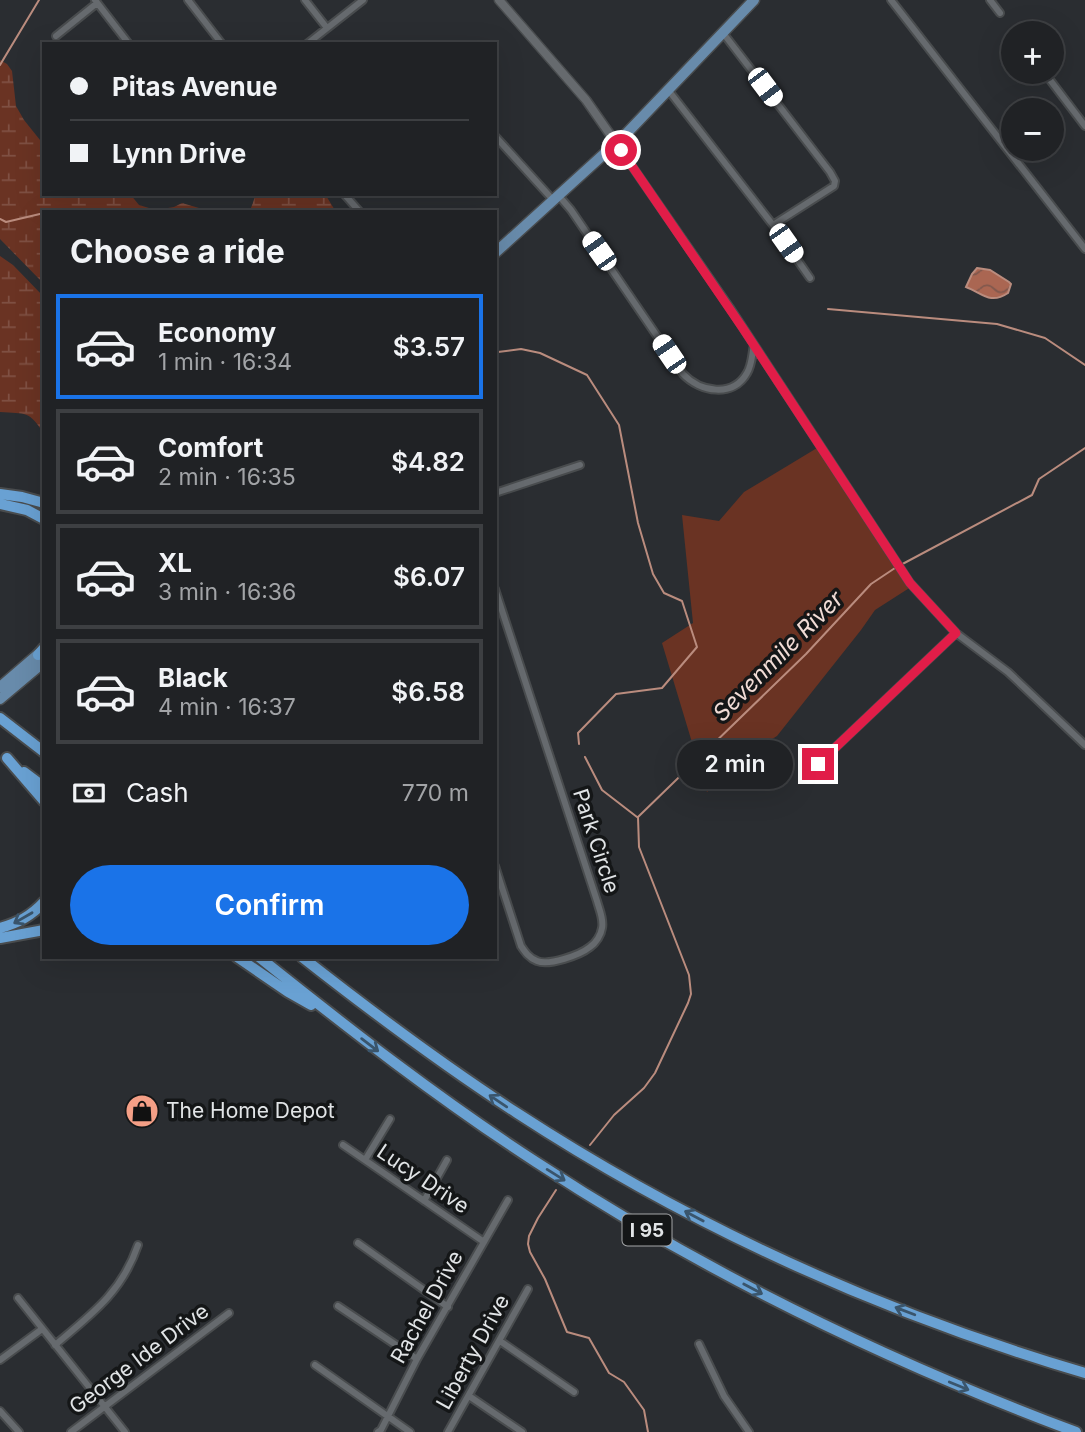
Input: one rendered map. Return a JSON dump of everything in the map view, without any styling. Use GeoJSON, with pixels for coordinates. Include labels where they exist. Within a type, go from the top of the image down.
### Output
{"type":"FeatureCollection","features":[{"type":"Feature","properties":{"kind":"highway"},"geometry":{"type":"LineString","coordinates":[[0,494],[42,502]]}},
{"type":"Feature","properties":{"kind":"highway"},"geometry":{"type":"LineString","coordinates":[[0,505],[27,510],[42,518]]}},
{"type":"Feature","properties":{"kind":"highway"},"geometry":{"type":"LineString","coordinates":[[4,720],[42,749]]}},
{"type":"Feature","properties":{"kind":"highway"},"geometry":{"type":"LineString","coordinates":[[4,755],[42,785]]}},
{"type":"Feature","properties":{"kind":"highway"},"geometry":{"type":"LineString","coordinates":[[4,755],[42,799]]}},
{"type":"Feature","properties":{"kind":"highway"},"geometry":{"type":"LineString","coordinates":[[0,928],[22,920],[42,904]]}},
{"type":"Feature","properties":{"kind":"highway"},"geometry":{"type":"LineString","coordinates":[[0,938],[42,930]]}},
{"type":"Feature","properties":{"kind":"highway"},"geometry":{"type":"LineString","coordinates":[[240,959],[288,992],[341,1023]]}},
{"type":"Feature","properties":{"kind":"highway","name":"I 95"},"geometry":{"type":"LineString","coordinates":[[261,959],[433,1092],[534,1161],[618,1213],[703,1262],[878,1351],[1076,1432]]}},
{"type":"Feature","properties":{"kind":"highway","name":"I 95"},"geometry":{"type":"LineString","coordinates":[[305,959],[436,1058],[519,1114],[603,1166],[711,1224],[800,1267],[902,1310],[1085,1373]]}},
{"type":"Feature","properties":{"kind":"highway"},"geometry":{"type":"LineString","coordinates":[[315,959],[344,990]]}},
{"type":"Feature","properties":{"kind":"main road"},"geometry":{"type":"LineString","coordinates":[[497,250],[616,143],[754,0]]}},
{"type":"Feature","properties":{"kind":"main road"},"geometry":{"type":"LineString","coordinates":[[0,687],[42,654]]}},
{"type":"Feature","properties":{"kind":"main road"},"geometry":{"type":"LineString","coordinates":[[0,699],[42,654]]}},
{"type":"Feature","properties":{"kind":"street"},"geometry":{"type":"LineString","coordinates":[[188,0],[220,42]]}},
{"type":"Feature","properties":{"kind":"street"},"geometry":{"type":"LineString","coordinates":[[305,0],[327,28]]}},
{"type":"Feature","properties":{"kind":"street"},"geometry":{"type":"LineString","coordinates":[[310,42],[363,0]]}},
{"type":"Feature","properties":{"kind":"street"},"geometry":{"type":"LineString","coordinates":[[499,0],[586,100],[754,345],[910,583],[956,633],[1008,673],[1085,745]]}},
{"type":"Feature","properties":{"kind":"street"},"geometry":{"type":"LineString","coordinates":[[891,0],[1085,249]]}},
{"type":"Feature","properties":{"kind":"street"},"geometry":{"type":"LineString","coordinates":[[990,0],[1000,13]]}},
{"type":"Feature","properties":{"kind":"street"},"geometry":{"type":"LineString","coordinates":[[56,36],[96,1],[127,42]]}},
{"type":"Feature","properties":{"kind":"street"},"geometry":{"type":"LineString","coordinates":[[723,33],[830,172],[835,184],[774,225]]}},
{"type":"Feature","properties":{"kind":"street"},"geometry":{"type":"LineString","coordinates":[[1053,84],[1085,127]]}},
{"type":"Feature","properties":{"kind":"street"},"geometry":{"type":"LineString","coordinates":[[669,91],[774,225],[810,278]]}},
{"type":"Feature","properties":{"kind":"street"},"geometry":{"type":"LineString","coordinates":[[497,138],[556,198],[571,209],[691,382],[710,390],[725,389],[740,383],[749,370],[754,345]]}},
{"type":"Feature","properties":{"kind":"street"},"geometry":{"type":"LineString","coordinates":[[346,196],[358,210]]}},
{"type":"Feature","properties":{"kind":"street"},"geometry":{"type":"LineString","coordinates":[[497,492],[580,465]]}},
{"type":"Feature","properties":{"kind":"street","name":"Park Circle"},"geometry":{"type":"LineString","coordinates":[[497,595],[600,911],[602,930],[597,939],[590,947],[577,954],[548,963],[533,960],[521,946],[497,872]]}},
{"type":"Feature","properties":{"kind":"street"},"geometry":{"type":"LineString","coordinates":[[818,764],[956,633]]}},
{"type":"Feature","properties":{"kind":"street"},"geometry":{"type":"LineString","coordinates":[[365,1160],[390,1119]]}},
{"type":"Feature","properties":{"kind":"street","name":"Lucy Drive"},"geometry":{"type":"LineString","coordinates":[[343,1145],[484,1242]]}},
{"type":"Feature","properties":{"kind":"street"},"geometry":{"type":"LineString","coordinates":[[424,1201],[447,1160]]}},
{"type":"Feature","properties":{"kind":"street","name":"Rachel Drive"},"geometry":{"type":"LineString","coordinates":[[379,1432],[417,1359],[508,1200]]}},
{"type":"Feature","properties":{"kind":"street"},"geometry":{"type":"LineString","coordinates":[[358,1243],[448,1307]]}},
{"type":"Feature","properties":{"kind":"street"},"geometry":{"type":"LineString","coordinates":[[55,1345],[107,1301],[124,1278],[138,1245]]}},
{"type":"Feature","properties":{"kind":"street","name":"Liberty Drive"},"geometry":{"type":"LineString","coordinates":[[448,1432],[528,1289]]}},
{"type":"Feature","properties":{"kind":"street"},"geometry":{"type":"LineString","coordinates":[[18,1298],[125,1432]]}},
{"type":"Feature","properties":{"kind":"street"},"geometry":{"type":"LineString","coordinates":[[338,1306],[417,1359]]}},
{"type":"Feature","properties":{"kind":"street","name":"George Ide Drive"},"geometry":{"type":"LineString","coordinates":[[71,1432],[229,1313]]}},
{"type":"Feature","properties":{"kind":"street"},"geometry":{"type":"LineString","coordinates":[[0,1360],[42,1329]]}},
{"type":"Feature","properties":{"kind":"street"},"geometry":{"type":"LineString","coordinates":[[499,1341],[574,1392]]}},
{"type":"Feature","properties":{"kind":"street"},"geometry":{"type":"LineString","coordinates":[[699,1344],[724,1396],[749,1432]]}},
{"type":"Feature","properties":{"kind":"street"},"geometry":{"type":"LineString","coordinates":[[315,1364],[410,1432]]}},
{"type":"Feature","properties":{"kind":"street"},"geometry":{"type":"LineString","coordinates":[[469,1396],[522,1432]]}},
{"type":"Feature","properties":{"kind":"street"},"geometry":{"type":"LineString","coordinates":[[0,1411],[19,1432]]}},
{"type":"Feature","properties":{"kind":"green space"},"geometry":{"type":"Polygon","coordinates":[[[0,60],[12,71],[16,106],[42,142],[42,196],[132,196],[139,205],[149,208],[162,209],[182,203],[202,210],[42,210],[42,282],[0,239],[0,60]]]}},
{"type":"Feature","properties":{"kind":"green space"},"geometry":{"type":"Polygon","coordinates":[[[255,196],[326,196],[335,210],[248,210],[255,196]]]}},
{"type":"Feature","properties":{"kind":"green space"},"geometry":{"type":"Polygon","coordinates":[[[0,256],[13,265],[42,295],[42,431],[26,415],[0,412],[0,256]]]}},
{"type":"Feature","properties":{"kind":"green space"},"geometry":{"type":"Polygon","coordinates":[[[817,448],[892,564],[914,585],[875,610],[777,736],[749,755],[707,792],[662,643],[693,623],[682,515],[719,521],[744,492],[817,448]]]}},
{"type":"Feature","properties":{"kind":"water"},"geometry":{"type":"Polygon","coordinates":[[[977,268],[990,270],[1009,282],[1011,284],[1008,293],[991,298],[966,287],[977,268]]]}},
{"type":"Feature","properties":{"kind":"waterway"},"geometry":{"type":"LineString","coordinates":[[0,65],[39,0]]}},
{"type":"Feature","properties":{"kind":"waterway"},"geometry":{"type":"LineString","coordinates":[[0,219],[6,222],[42,213]]}},
{"type":"Feature","properties":{"kind":"waterway"},"geometry":{"type":"LineString","coordinates":[[828,309],[997,324],[1045,338],[1085,365]]}},
{"type":"Feature","properties":{"kind":"waterway"},"geometry":{"type":"LineString","coordinates":[[497,352],[521,349],[540,353],[587,375],[619,425],[638,523],[653,574],[664,593],[682,601],[697,647],[662,688],[616,694],[578,733],[579,744]]}},
{"type":"Feature","properties":{"kind":"waterway","name":"Sevenmile River"},"geometry":{"type":"LineString","coordinates":[[590,1145],[614,1115],[644,1088],[655,1073],[691,994],[689,975],[639,847],[638,817],[806,654],[871,584],[895,568],[1032,495],[1039,479],[1085,448]]}},
{"type":"Feature","properties":{"kind":"waterway"},"geometry":{"type":"LineString","coordinates":[[585,757],[602,790],[637,817]]}},
{"type":"Feature","properties":{"kind":"waterway","name":"Sevenmile River"},"geometry":{"type":"LineString","coordinates":[[556,1190],[529,1236],[530,1252],[545,1279],[567,1332],[589,1338],[609,1373],[624,1382],[644,1410],[648,1432]]}},
{"type":"Feature","properties":{"kind":"place","name":"The Home Depot"},"geometry":{"type":"Point","coordinates":[142,1111]}},
{"type":"Feature","properties":{"kind":"route"},"geometry":{"type":"LineString","coordinates":[[621,150],[742,327],[910,583],[956,633],[818,764]]}}]}
